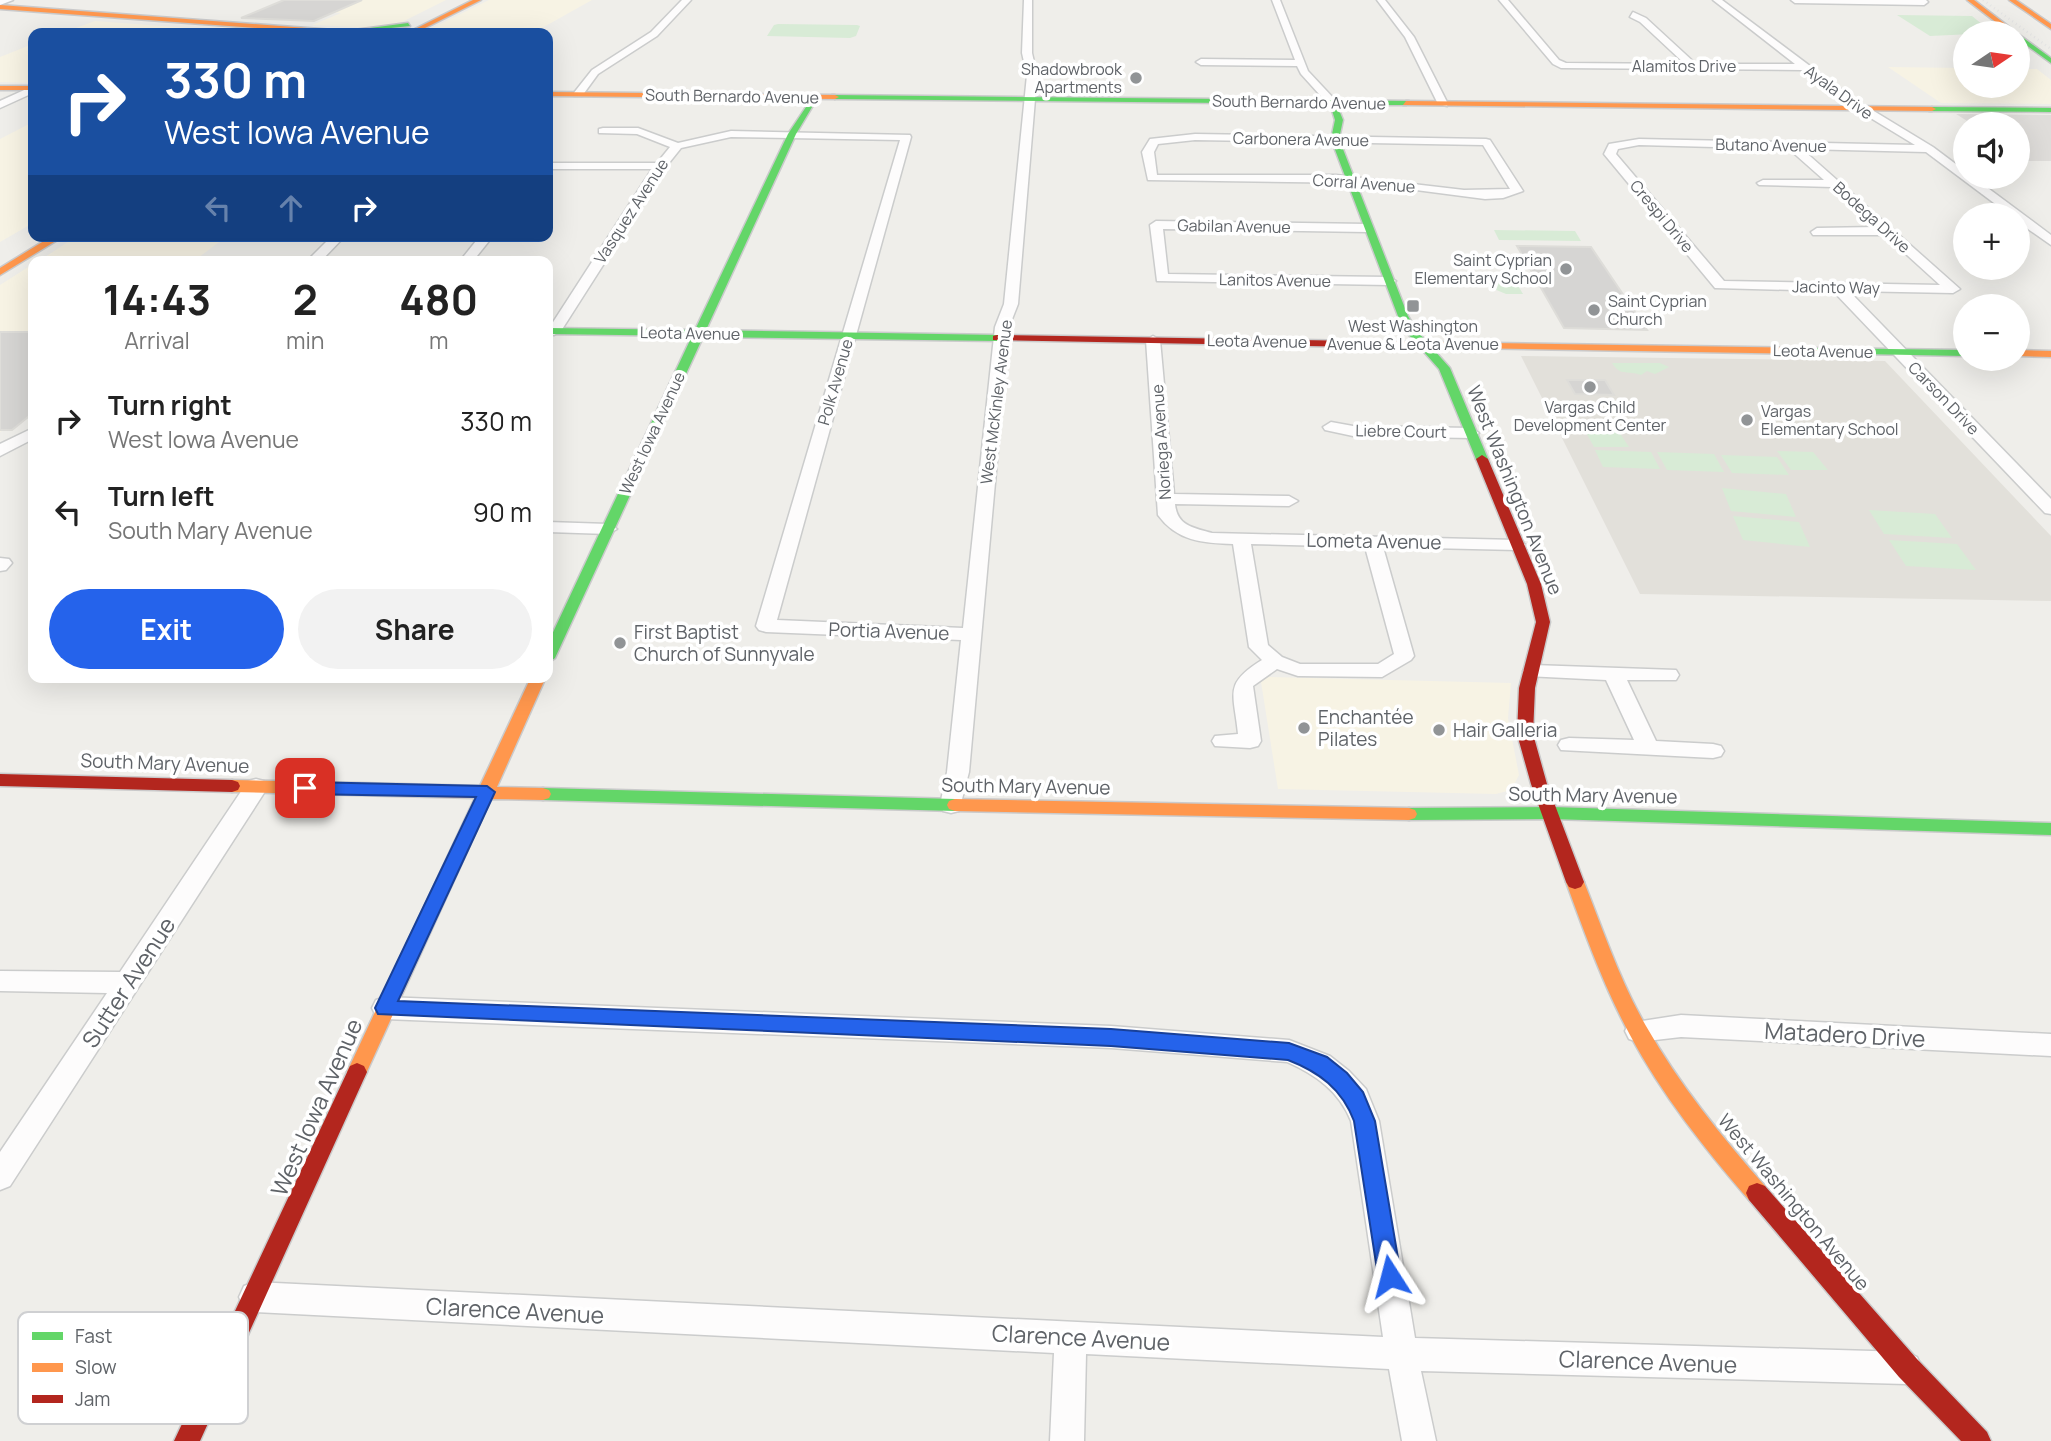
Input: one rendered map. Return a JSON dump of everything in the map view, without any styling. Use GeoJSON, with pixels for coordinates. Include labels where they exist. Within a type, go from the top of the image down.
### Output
{"type":"FeatureCollection","features":[{"type":"Feature","properties":{"kind":"main road"},"geometry":{"type":"LineString","coordinates":[[415,26],[457,0]]}},
{"type":"Feature","properties":{"kind":"main road"},"geometry":{"type":"LineString","coordinates":[[415,26],[467,0]]}},
{"type":"Feature","properties":{"kind":"main road"},"geometry":{"type":"LineString","coordinates":[[396,28],[415,26],[478,0]]}},
{"type":"Feature","properties":{"kind":"main road"},"geometry":{"type":"LineString","coordinates":[[2012,0],[2051,27]]}},
{"type":"Feature","properties":{"kind":"main road"},"geometry":{"type":"LineString","coordinates":[[2035,0],[2051,11]]}},
{"type":"Feature","properties":{"kind":"main road"},"geometry":{"type":"LineString","coordinates":[[1967,2],[1993,21]]}},
{"type":"Feature","properties":{"kind":"main road"},"geometry":{"type":"LineString","coordinates":[[0,5],[286,28]]}},
{"type":"Feature","properties":{"kind":"main road"},"geometry":{"type":"LineString","coordinates":[[2030,47],[2051,61]]}},
{"type":"Feature","properties":{"kind":"main road"},"geometry":{"type":"LineString","coordinates":[[2030,56],[2051,71]]}},
{"type":"Feature","properties":{"kind":"main road"},"geometry":{"type":"LineString","coordinates":[[0,88],[28,89]]}},
{"type":"Feature","properties":{"kind":"main road","name":"South Bernardo Avenue"},"geometry":{"type":"LineString","coordinates":[[553,94],[2051,110]]}},
{"type":"Feature","properties":{"kind":"main road","name":"West Iowa Avenue"},"geometry":{"type":"LineString","coordinates":[[553,647],[792,134],[814,97]]}},
{"type":"Feature","properties":{"kind":"main road","name":"West Washington Avenue"},"geometry":{"type":"LineString","coordinates":[[1333,103],[1339,120],[1335,139],[1403,316],[1413,333],[1444,368],[1534,584],[1543,622],[1527,688],[1525,734],[1539,784],[1603,956],[1638,1031],[1709,1138],[1908,1368],[1978,1441]]}},
{"type":"Feature","properties":{"kind":"main road"},"geometry":{"type":"LineString","coordinates":[[0,255],[28,238]]}},
{"type":"Feature","properties":{"kind":"main road"},"geometry":{"type":"LineString","coordinates":[[0,272],[49,242]]}},
{"type":"Feature","properties":{"kind":"main road","name":"Leota Avenue"},"geometry":{"type":"LineString","coordinates":[[553,331],[1953,353]]}},
{"type":"Feature","properties":{"kind":"main road"},"geometry":{"type":"LineString","coordinates":[[2030,353],[2051,354]]}},
{"type":"Feature","properties":{"kind":"main road","name":"West Iowa Avenue"},"geometry":{"type":"LineString","coordinates":[[248,1312],[536,683]]}},
{"type":"Feature","properties":{"kind":"main road","name":"South Mary Avenue"},"geometry":{"type":"LineString","coordinates":[[0,780],[951,805],[1436,815],[1552,813],[2051,829]]}},
{"type":"Feature","properties":{"kind":"main road","name":"West Iowa Avenue"},"geometry":{"type":"LineString","coordinates":[[187,1441],[195,1424]]}},
{"type":"Feature","properties":{"kind":"street"},"geometry":{"type":"LineString","coordinates":[[0,5],[9,0]]}},
{"type":"Feature","properties":{"kind":"street"},"geometry":{"type":"LineString","coordinates":[[578,94],[596,72],[643,43],[687,0]]}},
{"type":"Feature","properties":{"kind":"street","name":"West McKinley Avenue"},"geometry":{"type":"LineString","coordinates":[[951,805],[958,772],[1002,338],[1004,322],[1011,304],[1032,75],[1027,53],[1028,0]]}},
{"type":"Feature","properties":{"kind":"street"},"geometry":{"type":"LineString","coordinates":[[1276,0],[1300,63],[1310,80],[1325,92],[1333,103]]}},
{"type":"Feature","properties":{"kind":"street"},"geometry":{"type":"LineString","coordinates":[[1381,0],[1409,37],[1443,104]]}},
{"type":"Feature","properties":{"kind":"street","name":"Alamitos Drive"},"geometry":{"type":"LineString","coordinates":[[1503,0],[1556,62],[1564,65],[1804,67]]}},
{"type":"Feature","properties":{"kind":"street","name":"Ayala Drive"},"geometry":{"type":"LineString","coordinates":[[1717,0],[1857,107],[1929,149],[1953,167]]}},
{"type":"Feature","properties":{"kind":"street"},"geometry":{"type":"LineString","coordinates":[[1796,1],[1923,1]]}},
{"type":"Feature","properties":{"kind":"street"},"geometry":{"type":"LineString","coordinates":[[1633,15],[1643,20],[1692,65]]}},
{"type":"Feature","properties":{"kind":"street"},"geometry":{"type":"LineString","coordinates":[[1201,62],[1300,63]]}},
{"type":"Feature","properties":{"kind":"street"},"geometry":{"type":"LineString","coordinates":[[0,105],[28,91]]}},
{"type":"Feature","properties":{"kind":"street"},"geometry":{"type":"LineString","coordinates":[[603,131],[638,131],[677,146]]}},
{"type":"Feature","properties":{"kind":"street","name":"Vasquez Avenue"},"geometry":{"type":"LineString","coordinates":[[553,328],[660,166],[677,146],[731,134],[906,137]]}},
{"type":"Feature","properties":{"kind":"street","name":"Polk Avenue"},"geometry":{"type":"LineString","coordinates":[[766,626],[906,137]]}},
{"type":"Feature","properties":{"kind":"street","name":"Carbonera Avenue"},"geometry":{"type":"LineString","coordinates":[[1152,178],[1148,152],[1154,141],[1162,139],[1486,142]]}},
{"type":"Feature","properties":{"kind":"street","name":"Corral Avenue"},"geometry":{"type":"LineString","coordinates":[[1152,178],[1349,180],[1496,195],[1517,191],[1486,142]]}},
{"type":"Feature","properties":{"kind":"street","name":"Butano Avenue"},"geometry":{"type":"LineString","coordinates":[[1614,146],[1639,142],[1929,149]]}},
{"type":"Feature","properties":{"kind":"street","name":"Bodega Drive"},"geometry":{"type":"LineString","coordinates":[[1791,145],[1952,289]]}},
{"type":"Feature","properties":{"kind":"street","name":"Crespi Drive"},"geometry":{"type":"LineString","coordinates":[[1614,146],[1610,154],[1720,285]]}},
{"type":"Feature","properties":{"kind":"street"},"geometry":{"type":"LineString","coordinates":[[553,166],[660,166]]}},
{"type":"Feature","properties":{"kind":"street"},"geometry":{"type":"LineString","coordinates":[[1763,183],[1836,184]]}},
{"type":"Feature","properties":{"kind":"street","name":"Ayala Drive"},"geometry":{"type":"LineString","coordinates":[[1982,189],[2000,203]]}},
{"type":"Feature","properties":{"kind":"street","name":"Gabilan Avenue"},"geometry":{"type":"LineString","coordinates":[[1162,278],[1156,225],[1367,228]]}},
{"type":"Feature","properties":{"kind":"street","name":"Ayala Drive"},"geometry":{"type":"LineString","coordinates":[[2030,226],[2051,241]]}},
{"type":"Feature","properties":{"kind":"street"},"geometry":{"type":"LineString","coordinates":[[1817,232],[1889,231]]}},
{"type":"Feature","properties":{"kind":"street"},"geometry":{"type":"LineString","coordinates":[[318,256],[333,242]]}},
{"type":"Feature","properties":{"kind":"street"},"geometry":{"type":"LineString","coordinates":[[470,256],[482,242]]}},
{"type":"Feature","properties":{"kind":"street","name":"Lanitos Avenue"},"geometry":{"type":"LineString","coordinates":[[1162,278],[1389,281]]}},
{"type":"Feature","properties":{"kind":"street","name":"Jacinto Way"},"geometry":{"type":"LineString","coordinates":[[1720,285],[1952,289]]}},
{"type":"Feature","properties":{"kind":"street","name":"Carson Drive"},"geometry":{"type":"LineString","coordinates":[[1837,287],[2051,509]]}},
{"type":"Feature","properties":{"kind":"street","name":"Noriega Avenue"},"geometry":{"type":"LineString","coordinates":[[1153,340],[1167,515],[1180,530],[1196,536],[1236,539]]}},
{"type":"Feature","properties":{"kind":"street","name":"Liebre Court"},"geometry":{"type":"LineString","coordinates":[[1331,428],[1353,431],[1471,433]]}},
{"type":"Feature","properties":{"kind":"street"},"geometry":{"type":"LineString","coordinates":[[0,451],[28,436]]}},
{"type":"Feature","properties":{"kind":"street"},"geometry":{"type":"LineString","coordinates":[[1165,499],[1289,501]]}},
{"type":"Feature","properties":{"kind":"street"},"geometry":{"type":"LineString","coordinates":[[553,527],[608,529]]}},
{"type":"Feature","properties":{"kind":"street"},"geometry":{"type":"LineString","coordinates":[[1236,539],[1259,647],[1275,661],[1298,670],[1382,671],[1404,656],[1371,540]]}},
{"type":"Feature","properties":{"kind":"street","name":"Lometa Avenue"},"geometry":{"type":"LineString","coordinates":[[1236,539],[1517,545]]}},
{"type":"Feature","properties":{"kind":"street","name":"Portia Avenue"},"geometry":{"type":"LineString","coordinates":[[766,626],[970,634]]}},
{"type":"Feature","properties":{"kind":"street"},"geometry":{"type":"LineString","coordinates":[[1223,741],[1250,741],[1243,687],[1247,678],[1275,661]]}},
{"type":"Feature","properties":{"kind":"street"},"geometry":{"type":"LineString","coordinates":[[1533,671],[1668,675]]}},
{"type":"Feature","properties":{"kind":"street"},"geometry":{"type":"LineString","coordinates":[[1614,674],[1648,748]]}},
{"type":"Feature","properties":{"kind":"street"},"geometry":{"type":"LineString","coordinates":[[1569,745],[1713,751]]}},
{"type":"Feature","properties":{"kind":"street","name":"Sutter Avenue"},"geometry":{"type":"LineString","coordinates":[[0,1177],[256,787]]}},
{"type":"Feature","properties":{"kind":"street"},"geometry":{"type":"LineString","coordinates":[[0,981],[127,984]]}},
{"type":"Feature","properties":{"kind":"street"},"geometry":{"type":"LineString","coordinates":[[385,1008],[1111,1037],[1289,1051],[1320,1064],[1339,1079],[1356,1098],[1365,1121],[1402,1354],[1419,1441]]}},
{"type":"Feature","properties":{"kind":"street","name":"Matadero Drive"},"geometry":{"type":"LineString","coordinates":[[1638,1031],[1681,1026],[2051,1045]]}},
{"type":"Feature","properties":{"kind":"street","name":"Clarence Avenue"},"geometry":{"type":"LineString","coordinates":[[255,1297],[1402,1354],[1908,1368]]}},
{"type":"Feature","properties":{"kind":"street"},"geometry":{"type":"LineString","coordinates":[[1067,1441],[1070,1336]]}},
{"type":"Feature","properties":{"kind":"shaded area"},"geometry":{"type":"Polygon","coordinates":[[[342,0],[446,0],[394,26],[378,28],[312,25],[341,13],[318,11],[342,0]]]}},
{"type":"Feature","properties":{"kind":"shaded area"},"geometry":{"type":"Polygon","coordinates":[[[489,0],[592,0],[542,28],[432,28],[489,0]]]}},
{"type":"Feature","properties":{"kind":"shaded area"},"geometry":{"type":"Polygon","coordinates":[[[95,21],[190,28],[76,28],[95,21]]]}},
{"type":"Feature","properties":{"kind":"shaded area"},"geometry":{"type":"Polygon","coordinates":[[[28,46],[28,83],[0,82],[0,57],[28,46]]]}},
{"type":"Feature","properties":{"kind":"shaded area"},"geometry":{"type":"Polygon","coordinates":[[[1888,67],[1953,68],[1953,98],[2030,98],[2030,69],[2037,69],[2051,80],[2051,104],[1941,103],[1888,67]]]}},
{"type":"Feature","properties":{"kind":"shaded area"},"geometry":{"type":"Polygon","coordinates":[[[2030,115],[2051,115],[2051,161],[2030,161],[2030,115]]]}},
{"type":"Feature","properties":{"kind":"shaded area"},"geometry":{"type":"Polygon","coordinates":[[[28,125],[28,226],[0,242],[0,139],[28,125]]]}},
{"type":"Feature","properties":{"kind":"shaded area"},"geometry":{"type":"Polygon","coordinates":[[[68,242],[219,242],[201,256],[47,256],[68,242]]]}},
{"type":"Feature","properties":{"kind":"shaded area"},"geometry":{"type":"Polygon","coordinates":[[[28,267],[28,418],[0,432],[0,285],[28,267]]]}},
{"type":"Feature","properties":{"kind":"shaded area","name":"Vargas Elementary School"},"geometry":{"type":"Polygon","coordinates":[[[1521,356],[1885,361],[2051,536],[2051,601],[1640,594],[1521,356]]]}},
{"type":"Feature","properties":{"kind":"shaded area"},"geometry":{"type":"Polygon","coordinates":[[[1268,677],[1511,683],[1508,718],[1519,775],[1511,790],[1496,794],[1278,789],[1261,682],[1268,677]]]}},
{"type":"Feature","properties":{"kind":"green space"},"geometry":{"type":"Polygon","coordinates":[[[1897,15],[1972,16],[1978,21],[1953,21],[1953,35],[1930,36],[1897,15]]]}},
{"type":"Feature","properties":{"kind":"green space"},"geometry":{"type":"Polygon","coordinates":[[[774,25],[860,26],[856,36],[850,38],[767,36],[774,25]]]}},
{"type":"Feature","properties":{"kind":"green space"},"geometry":{"type":"Polygon","coordinates":[[[1494,230],[1575,231],[1581,241],[1499,240],[1494,230]]]}},
{"type":"Feature","properties":{"kind":"green space"},"geometry":{"type":"Polygon","coordinates":[[[1468,278],[1514,279],[1523,294],[1506,294],[1468,278]]]}},
{"type":"Feature","properties":{"kind":"green space"},"geometry":{"type":"Polygon","coordinates":[[[1612,363],[1660,363],[1669,367],[1655,374],[1647,371],[1641,375],[1621,372],[1612,363]]]}},
{"type":"Feature","properties":{"kind":"green space"},"geometry":{"type":"Polygon","coordinates":[[[1584,429],[1617,429],[1629,447],[1594,447],[1584,429]]]}},
{"type":"Feature","properties":{"kind":"green space"},"geometry":{"type":"Polygon","coordinates":[[[1595,450],[1651,452],[1660,469],[1603,467],[1595,450]]]}},
{"type":"Feature","properties":{"kind":"green space"},"geometry":{"type":"Polygon","coordinates":[[[1777,451],[1813,452],[1828,470],[1791,470],[1777,451]]]}},
{"type":"Feature","properties":{"kind":"green space"},"geometry":{"type":"Polygon","coordinates":[[[1657,452],[1714,454],[1724,472],[1667,470],[1657,452]]]}},
{"type":"Feature","properties":{"kind":"green space"},"geometry":{"type":"Polygon","coordinates":[[[1721,455],[1777,457],[1789,475],[1732,473],[1721,455]]]}},
{"type":"Feature","properties":{"kind":"green space"},"geometry":{"type":"Polygon","coordinates":[[[1722,488],[1786,494],[1796,517],[1731,511],[1722,488]]]}},
{"type":"Feature","properties":{"kind":"green space"},"geometry":{"type":"Polygon","coordinates":[[[1869,510],[1935,514],[1952,538],[1884,534],[1869,510]]]}},
{"type":"Feature","properties":{"kind":"green space"},"geometry":{"type":"Polygon","coordinates":[[[1733,516],[1799,522],[1810,547],[1743,540],[1733,516]]]}},
{"type":"Feature","properties":{"kind":"green space"},"geometry":{"type":"Polygon","coordinates":[[[1889,540],[1957,544],[1976,570],[1906,566],[1889,540]]]}},
{"type":"Feature","properties":{"kind":"building"},"geometry":{"type":"Polygon","coordinates":[[[284,0],[362,0],[314,21],[241,18],[284,0]]]}},
{"type":"Feature","properties":{"kind":"building"},"geometry":{"type":"Polygon","coordinates":[[[1517,246],[1591,247],[1647,330],[1564,328],[1517,246]]]}},
{"type":"Feature","properties":{"kind":"building"},"geometry":{"type":"Polygon","coordinates":[[[0,332],[28,332],[28,417],[12,430],[0,430],[0,332]]]}},
{"type":"Feature","properties":{"kind":"building","name":"Vargas Child Development Center"},"geometry":{"type":"Polygon","coordinates":[[[1567,380],[1605,380],[1614,395],[1575,394],[1567,380]]]}},
{"type":"Feature","properties":{"kind":"railway"},"geometry":{"type":"LineString","coordinates":[[1983,0],[2051,49]]}},
{"type":"Feature","properties":{"kind":"traffic: fast"},"geometry":{"type":"LineString","coordinates":[[385,28],[408,25]]}},
{"type":"Feature","properties":{"kind":"traffic: fast"},"geometry":{"type":"LineString","coordinates":[[2030,45],[2051,61]]}},
{"type":"Feature","properties":{"kind":"traffic: fast"},"geometry":{"type":"LineString","coordinates":[[553,647],[792,134],[814,97]]}},
{"type":"Feature","properties":{"kind":"traffic: fast"},"geometry":{"type":"LineString","coordinates":[[835,97],[1406,103]]}},
{"type":"Feature","properties":{"kind":"traffic: fast"},"geometry":{"type":"LineString","coordinates":[[1333,103],[1339,120],[1335,139],[1403,316],[1413,333],[1444,368],[1482,459]]}},
{"type":"Feature","properties":{"kind":"traffic: fast"},"geometry":{"type":"LineString","coordinates":[[1932,109],[2051,110]]}},
{"type":"Feature","properties":{"kind":"traffic: fast"},"geometry":{"type":"LineString","coordinates":[[553,331],[997,338]]}},
{"type":"Feature","properties":{"kind":"traffic: fast"},"geometry":{"type":"LineString","coordinates":[[1813,351],[1953,353]]}},
{"type":"Feature","properties":{"kind":"traffic: fast"},"geometry":{"type":"LineString","coordinates":[[543,794],[955,805]]}},
{"type":"Feature","properties":{"kind":"traffic: fast"},"geometry":{"type":"LineString","coordinates":[[1409,814],[1552,813],[2051,829]]}},
{"type":"Feature","properties":{"kind":"traffic: slow"},"geometry":{"type":"LineString","coordinates":[[420,28],[478,0]]}},
{"type":"Feature","properties":{"kind":"traffic: slow"},"geometry":{"type":"LineString","coordinates":[[1970,0],[1998,21]]}},
{"type":"Feature","properties":{"kind":"traffic: slow"},"geometry":{"type":"LineString","coordinates":[[2012,0],[2051,27]]}},
{"type":"Feature","properties":{"kind":"traffic: slow"},"geometry":{"type":"LineString","coordinates":[[0,7],[280,28]]}},
{"type":"Feature","properties":{"kind":"traffic: slow"},"geometry":{"type":"LineString","coordinates":[[0,88],[28,88]]}},
{"type":"Feature","properties":{"kind":"traffic: slow"},"geometry":{"type":"LineString","coordinates":[[553,94],[835,97]]}},
{"type":"Feature","properties":{"kind":"traffic: slow"},"geometry":{"type":"LineString","coordinates":[[1406,103],[1932,109]]}},
{"type":"Feature","properties":{"kind":"traffic: slow"},"geometry":{"type":"LineString","coordinates":[[0,272],[49,242]]}},
{"type":"Feature","properties":{"kind":"traffic: slow"},"geometry":{"type":"LineString","coordinates":[[1359,344],[1813,351]]}},
{"type":"Feature","properties":{"kind":"traffic: slow"},"geometry":{"type":"LineString","coordinates":[[2030,353],[2051,354]]}},
{"type":"Feature","properties":{"kind":"traffic: slow"},"geometry":{"type":"LineString","coordinates":[[357,1072],[536,683]]}},
{"type":"Feature","properties":{"kind":"traffic: slow"},"geometry":{"type":"LineString","coordinates":[[232,786],[543,794]]}},
{"type":"Feature","properties":{"kind":"traffic: slow"},"geometry":{"type":"LineString","coordinates":[[955,805],[1409,814]]}},
{"type":"Feature","properties":{"kind":"traffic: slow"},"geometry":{"type":"LineString","coordinates":[[1575,882],[1603,956],[1638,1031],[1709,1138],[1757,1193]]}},
{"type":"Feature","properties":{"kind":"traffic: jam"},"geometry":{"type":"LineString","coordinates":[[997,338],[1359,344]]}},
{"type":"Feature","properties":{"kind":"traffic: jam"},"geometry":{"type":"LineString","coordinates":[[1482,459],[1534,584],[1543,622],[1527,688],[1525,734],[1539,784],[1575,882]]}},
{"type":"Feature","properties":{"kind":"traffic: jam"},"geometry":{"type":"LineString","coordinates":[[0,780],[232,786]]}},
{"type":"Feature","properties":{"kind":"traffic: jam"},"geometry":{"type":"LineString","coordinates":[[246,1312],[357,1072]]}},
{"type":"Feature","properties":{"kind":"traffic: jam"},"geometry":{"type":"LineString","coordinates":[[1757,1193],[1908,1368],[1978,1441]]}},
{"type":"Feature","properties":{"kind":"traffic: jam"},"geometry":{"type":"LineString","coordinates":[[187,1441],[195,1424]]}},
{"type":"Feature","properties":{"kind":"place","name":"Shadowbrook Apartments"},"geometry":{"type":"Point","coordinates":[1136,78]}},
{"type":"Feature","properties":{"kind":"place","name":"Saint Cyprian Elementary School"},"geometry":{"type":"Point","coordinates":[1566,269]}},
{"type":"Feature","properties":{"kind":"place","name":"West Washington Avenue & Leota Avenue"},"geometry":{"type":"Point","coordinates":[1413,306]}},
{"type":"Feature","properties":{"kind":"place","name":"Saint Cyprian Church"},"geometry":{"type":"Point","coordinates":[1594,310]}},
{"type":"Feature","properties":{"kind":"place","name":"Vargas Child Development Center"},"geometry":{"type":"Point","coordinates":[1590,387]}},
{"type":"Feature","properties":{"kind":"place","name":"Vargas Elementary School"},"geometry":{"type":"Point","coordinates":[1747,420]}},
{"type":"Feature","properties":{"kind":"place","name":"First Baptist Church of Sunnyvale"},"geometry":{"type":"Point","coordinates":[620,643]}},
{"type":"Feature","properties":{"kind":"place","name":"Enchantée Pilates"},"geometry":{"type":"Point","coordinates":[1304,728]}},
{"type":"Feature","properties":{"kind":"place","name":"Hair Galleria"},"geometry":{"type":"Point","coordinates":[1439,730]}},
{"type":"Feature","properties":{"kind":"route"},"geometry":{"type":"LineString","coordinates":[[305,788],[487,792],[385,1008],[1111,1037],[1289,1051],[1320,1064],[1339,1079],[1356,1098],[1365,1121],[1390,1276]]}}]}
